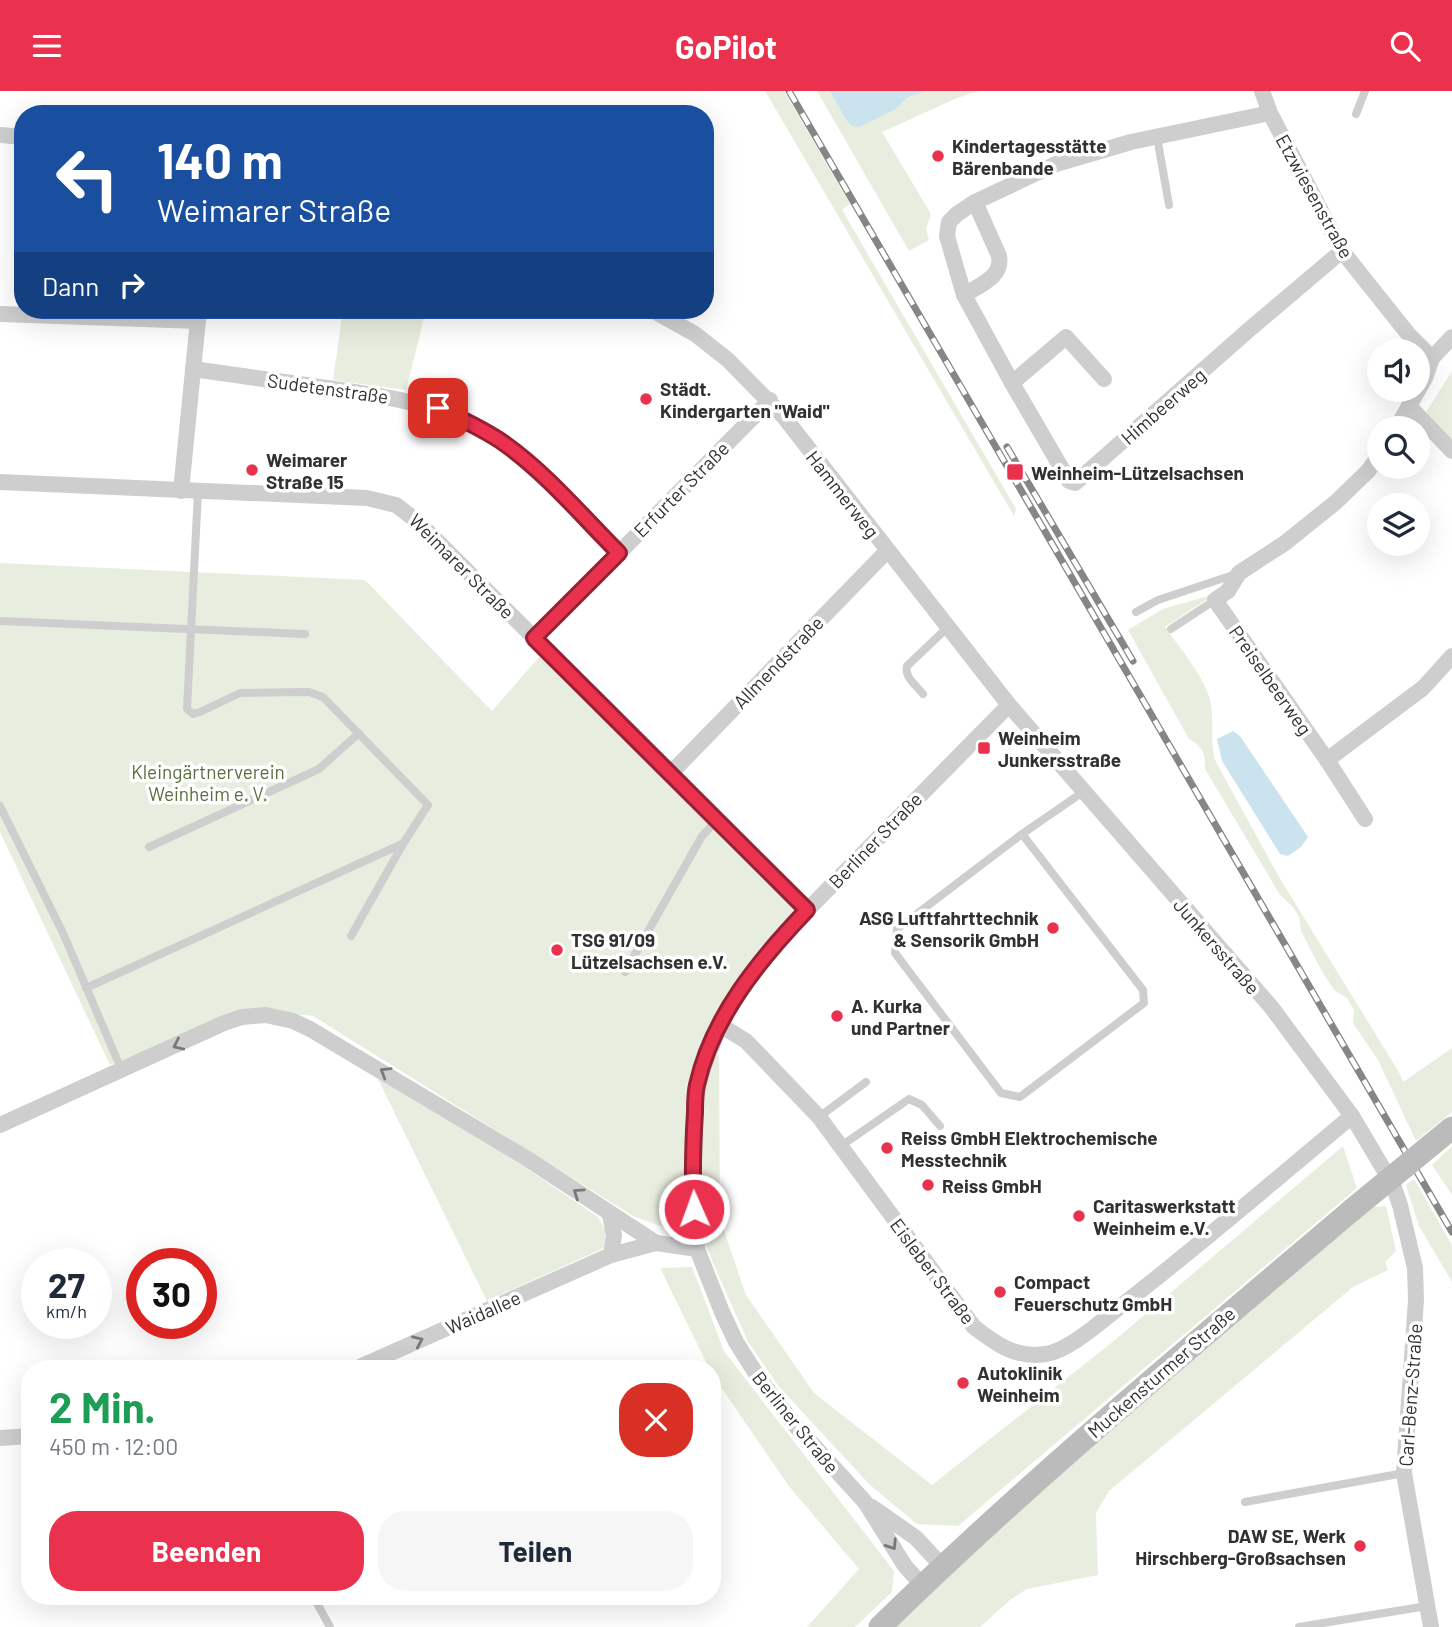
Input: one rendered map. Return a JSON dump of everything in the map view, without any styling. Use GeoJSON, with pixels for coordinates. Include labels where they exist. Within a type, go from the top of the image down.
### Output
{"type":"FeatureCollection","features":[{"type":"Feature","properties":{"kind":"main road","name":"Muckensturmer Straße"},"geometry":{"type":"LineString","coordinates":[[880,1627],[942,1566],[1112,1414],[1452,1128]]}},
{"type":"Feature","properties":{"kind":"street","name":"Etzwiesenstraße"},"geometry":{"type":"LineString","coordinates":[[1262,91],[1270,113],[1342,251],[1409,335],[1432,358]]}},
{"type":"Feature","properties":{"kind":"street"},"geometry":{"type":"LineString","coordinates":[[964,295],[993,277],[1000,263],[975,202],[1056,164],[1120,145],[1270,113]]}},
{"type":"Feature","properties":{"kind":"street","name":"Himbeerweg"},"geometry":{"type":"LineString","coordinates":[[975,202],[957,213],[946,230],[964,295],[1069,481],[1075,483],[1342,251]]}},
{"type":"Feature","properties":{"kind":"street"},"geometry":{"type":"LineString","coordinates":[[181,491],[199,319]]}},
{"type":"Feature","properties":{"kind":"street","name":"Hammerweg"},"geometry":{"type":"LineString","coordinates":[[668,319],[695,334],[728,359],[769,400],[1009,705]]}},
{"type":"Feature","properties":{"kind":"street"},"geometry":{"type":"LineString","coordinates":[[1012,383],[1066,337],[1104,379]]}},
{"type":"Feature","properties":{"kind":"street"},"geometry":{"type":"LineString","coordinates":[[1403,416],[1425,378],[1432,358],[1452,337]]}},
{"type":"Feature","properties":{"kind":"street","name":"Sudetenstraße"},"geometry":{"type":"LineString","coordinates":[[193,369],[400,398],[438,408],[472,423],[505,444],[533,467],[619,553]]}},
{"type":"Feature","properties":{"kind":"street","name":"Erfurter Straße"},"geometry":{"type":"LineString","coordinates":[[534,638],[769,400]]}},
{"type":"Feature","properties":{"kind":"street"},"geometry":{"type":"LineString","coordinates":[[1409,406],[1452,451]]}},
{"type":"Feature","properties":{"kind":"street"},"geometry":{"type":"LineString","coordinates":[[1215,600],[1228,591],[1239,573],[1318,517],[1367,472]]}},
{"type":"Feature","properties":{"kind":"street","name":"Weimarer Straße"},"geometry":{"type":"LineString","coordinates":[[0,482],[367,498],[396,505],[418,521],[807,910]]}},
{"type":"Feature","properties":{"kind":"street","name":"Allmendstraße"},"geometry":{"type":"LineString","coordinates":[[670,774],[887,551]]}},
{"type":"Feature","properties":{"kind":"street","name":"Preiselbeerweg"},"geometry":{"type":"LineString","coordinates":[[1215,600],[1365,819]]}},
{"type":"Feature","properties":{"kind":"street"},"geometry":{"type":"LineString","coordinates":[[1327,760],[1423,688],[1452,656]]}},
{"type":"Feature","properties":{"kind":"street","name":"Junkersstraße"},"geometry":{"type":"LineString","coordinates":[[1009,705],[1271,1007],[1352,1117],[1392,1185],[1400,1205]]}},
{"type":"Feature","properties":{"kind":"street","name":"Berliner Straße"},"geometry":{"type":"LineString","coordinates":[[923,1585],[905,1566],[865,1502],[794,1424],[760,1380],[727,1322],[697,1249],[693,1189],[696,1086],[720,1025],[741,989],[769,951],[1009,705]]}},
{"type":"Feature","properties":{"kind":"street"},"geometry":{"type":"LineString","coordinates":[[0,1125],[224,1023],[242,1017],[266,1015],[293,1021],[339,1045],[526,1158],[656,1243]]}},
{"type":"Feature","properties":{"kind":"street","name":"Eisleber Straße"},"geometry":{"type":"LineString","coordinates":[[720,1025],[746,1041],[819,1117],[974,1327],[1000,1347],[1023,1355],[1048,1354],[1078,1339],[1159,1277],[1352,1117]]}},
{"type":"Feature","properties":{"kind":"street","name":"Carl-Benz-Straße"},"geometry":{"type":"LineString","coordinates":[[1400,1205],[1415,1268],[1416,1300],[1404,1473],[1431,1627]]}},
{"type":"Feature","properties":{"kind":"street"},"geometry":{"type":"LineString","coordinates":[[610,1215],[614,1235],[611,1255]]}},
{"type":"Feature","properties":{"kind":"street","name":"Waidallee"},"geometry":{"type":"LineString","coordinates":[[375,1360],[611,1255],[656,1243],[697,1249]]}},
{"type":"Feature","properties":{"kind":"street"},"geometry":{"type":"LineString","coordinates":[[0,1438],[21,1437]]}},
{"type":"Feature","properties":{"kind":"street","name":"Berliner Straße"},"geometry":{"type":"LineString","coordinates":[[865,1502],[916,1538],[942,1566]]}},
{"type":"Feature","properties":{"kind":"lane"},"geometry":{"type":"LineString","coordinates":[[1356,114],[1365,91]]}},
{"type":"Feature","properties":{"kind":"lane"},"geometry":{"type":"LineString","coordinates":[[1157,137],[1169,205]]}},
{"type":"Feature","properties":{"kind":"lane"},"geometry":{"type":"LineString","coordinates":[[198,492],[187,709],[193,714],[240,693],[309,692],[323,697],[428,805],[351,936]]}},
{"type":"Feature","properties":{"kind":"lane"},"geometry":{"type":"LineString","coordinates":[[1136,612],[1158,600],[1239,573]]}},
{"type":"Feature","properties":{"kind":"lane"},"geometry":{"type":"LineString","coordinates":[[1171,629],[1215,600]]}},
{"type":"Feature","properties":{"kind":"lane"},"geometry":{"type":"LineString","coordinates":[[0,621],[305,634]]}},
{"type":"Feature","properties":{"kind":"lane"},"geometry":{"type":"LineString","coordinates":[[923,694],[908,677],[907,666],[948,628]]}},
{"type":"Feature","properties":{"kind":"lane"},"geometry":{"type":"LineString","coordinates":[[149,846],[319,769],[359,733]]}},
{"type":"Feature","properties":{"kind":"lane"},"geometry":{"type":"LineString","coordinates":[[1022,834],[1143,990],[1144,1003],[1020,1097],[1001,1093],[895,953],[897,929],[1022,834],[1083,792]]}},
{"type":"Feature","properties":{"kind":"lane"},"geometry":{"type":"LineString","coordinates":[[0,806],[20,842],[122,1070]]}},
{"type":"Feature","properties":{"kind":"lane"},"geometry":{"type":"LineString","coordinates":[[625,972],[702,836],[717,820]]}},
{"type":"Feature","properties":{"kind":"lane"},"geometry":{"type":"LineString","coordinates":[[86,988],[403,844]]}},
{"type":"Feature","properties":{"kind":"lane"},"geometry":{"type":"LineString","coordinates":[[819,1117],[866,1082]]}},
{"type":"Feature","properties":{"kind":"lane"},"geometry":{"type":"LineString","coordinates":[[841,1146],[909,1098],[922,1105],[940,1126]]}},
{"type":"Feature","properties":{"kind":"lane"},"geometry":{"type":"LineString","coordinates":[[1245,1502],[1404,1473]]}},
{"type":"Feature","properties":{"kind":"lane"},"geometry":{"type":"LineString","coordinates":[[318,1605],[330,1627]]}},
{"type":"Feature","properties":{"kind":"lane"},"geometry":{"type":"LineString","coordinates":[[1299,1627],[1427,1606]]}},
{"type":"Feature","properties":{"kind":"green space"},"geometry":{"type":"Polygon","coordinates":[[[765,91],[784,91],[850,204],[842,210],[1016,509],[1014,516],[765,91]]]}},
{"type":"Feature","properties":{"kind":"green space"},"geometry":{"type":"Polygon","coordinates":[[[817,91],[979,91],[957,98],[882,132],[931,214],[926,229],[929,240],[909,251],[817,91]]]}},
{"type":"Feature","properties":{"kind":"green space"},"geometry":{"type":"Polygon","coordinates":[[[342,319],[424,319],[406,390],[333,380],[342,319]]]}},
{"type":"Feature","properties":{"kind":"green space"},"geometry":{"type":"Polygon","coordinates":[[[1452,371],[1452,444],[1430,420],[1430,416],[1425,414],[1452,371]]]}},
{"type":"Feature","properties":{"kind":"green space","name":"Kleingärtnerverein Weinheim e. V."},"geometry":{"type":"Polygon","coordinates":[[[0,563],[365,580],[492,711],[540,656],[797,910],[783,922],[731,991],[704,1053],[719,1056],[720,1219],[746,1295],[814,1393],[932,1485],[1115,1340],[1343,1146],[1357,1188],[958,1526],[917,1524],[870,1485],[780,1388],[748,1342],[704,1242],[633,1216],[313,1016],[251,1009],[110,1065],[0,832],[0,563]]]}},
{"type":"Feature","properties":{"kind":"green space"},"geometry":{"type":"Polygon","coordinates":[[[1215,594],[1165,627],[1194,667],[1207,691],[1212,708],[1216,762],[1279,877],[1403,1082],[1452,1048],[1452,1112],[1416,1141],[1378,1060],[1353,1023],[1354,1010],[1347,998],[1334,990],[1320,968],[1301,931],[1299,917],[1280,895],[1205,769],[1202,751],[1189,739],[1128,630],[1163,609],[1215,594]]]}},
{"type":"Feature","properties":{"kind":"green space"},"geometry":{"type":"Polygon","coordinates":[[[378,1079],[520,1164],[598,1217],[606,1231],[604,1248],[487,1301],[378,1079]]]}},
{"type":"Feature","properties":{"kind":"green space"},"geometry":{"type":"Polygon","coordinates":[[[1452,1146],[1452,1195],[1432,1165],[1452,1146]]]}},
{"type":"Feature","properties":{"kind":"green space"},"geometry":{"type":"Polygon","coordinates":[[[1414,1179],[1452,1245],[1452,1282],[1419,1226],[1406,1185],[1414,1179]]]}},
{"type":"Feature","properties":{"kind":"green space"},"geometry":{"type":"Polygon","coordinates":[[[1386,1206],[1396,1251],[1385,1262],[1388,1270],[1353,1287],[1109,1491],[1096,1513],[1098,1575],[1027,1589],[1010,1600],[980,1627],[896,1627],[1011,1518],[1130,1413],[1372,1207],[1386,1206]]]}},
{"type":"Feature","properties":{"kind":"green space"},"geometry":{"type":"Polygon","coordinates":[[[692,1267],[724,1351],[894,1571],[892,1592],[855,1627],[807,1627],[859,1569],[788,1485],[721,1387],[721,1360],[705,1360],[660,1268],[692,1267]]]}},
{"type":"Feature","properties":{"kind":"water"},"geometry":{"type":"Polygon","coordinates":[[[830,91],[925,91],[906,98],[896,109],[859,127],[852,126],[847,121],[830,91]]]}},
{"type":"Feature","properties":{"kind":"water"},"geometry":{"type":"Polygon","coordinates":[[[1233,731],[1240,736],[1308,837],[1301,847],[1288,856],[1280,854],[1222,761],[1217,739],[1233,731]]]}},
{"type":"Feature","properties":{"kind":"railway"},"geometry":{"type":"LineString","coordinates":[[789,91],[1452,1232]]}},
{"type":"Feature","properties":{"kind":"railway"},"geometry":{"type":"LineString","coordinates":[[1007,447],[1133,661]]}},
{"type":"Feature","properties":{"kind":"place","name":"Kindertagesstätte Bärenbande"},"geometry":{"type":"Point","coordinates":[938,156]}},
{"type":"Feature","properties":{"kind":"place","name":"Städt. Kindergarten \"Waid\""},"geometry":{"type":"Point","coordinates":[646,399]}},
{"type":"Feature","properties":{"kind":"place","name":"Weimarer Straße 15"},"geometry":{"type":"Point","coordinates":[252,470]}},
{"type":"Feature","properties":{"kind":"place","name":"Weinheim-Lützelsachsen"},"geometry":{"type":"Point","coordinates":[1015,472]}},
{"type":"Feature","properties":{"kind":"place","name":"Weinheim Junkersstraße"},"geometry":{"type":"Point","coordinates":[984,748]}},
{"type":"Feature","properties":{"kind":"place","name":"ASG Luftfahrttechnik & Sensorik GmbH"},"geometry":{"type":"Point","coordinates":[1053,928]}},
{"type":"Feature","properties":{"kind":"place","name":"TSG 91/09 Lützelsachsen e.V."},"geometry":{"type":"Point","coordinates":[557,950]}},
{"type":"Feature","properties":{"kind":"place","name":"A. Kurka und Partner"},"geometry":{"type":"Point","coordinates":[837,1016]}},
{"type":"Feature","properties":{"kind":"place","name":"Reiss GmbH Elektrochemische Messtechnik"},"geometry":{"type":"Point","coordinates":[887,1148]}},
{"type":"Feature","properties":{"kind":"place","name":"Reiss GmbH"},"geometry":{"type":"Point","coordinates":[928,1185]}},
{"type":"Feature","properties":{"kind":"place","name":"Caritaswerkstatt Weinheim e.V."},"geometry":{"type":"Point","coordinates":[1079,1216]}},
{"type":"Feature","properties":{"kind":"place","name":"Compact Feuerschutz GmbH"},"geometry":{"type":"Point","coordinates":[1000,1292]}},
{"type":"Feature","properties":{"kind":"place","name":"Autoklinik Weinheim"},"geometry":{"type":"Point","coordinates":[963,1383]}},
{"type":"Feature","properties":{"kind":"place","name":"DAW SE, Werk Hirschberg-Großsachsen"},"geometry":{"type":"Point","coordinates":[1360,1546]}},
{"type":"Feature","properties":{"kind":"route"},"geometry":{"type":"LineString","coordinates":[[438,408],[472,423],[505,444],[533,467],[619,553],[534,638],[807,910],[776,942],[741,989],[710,1047],[696,1086],[694,1209]]}}]}
